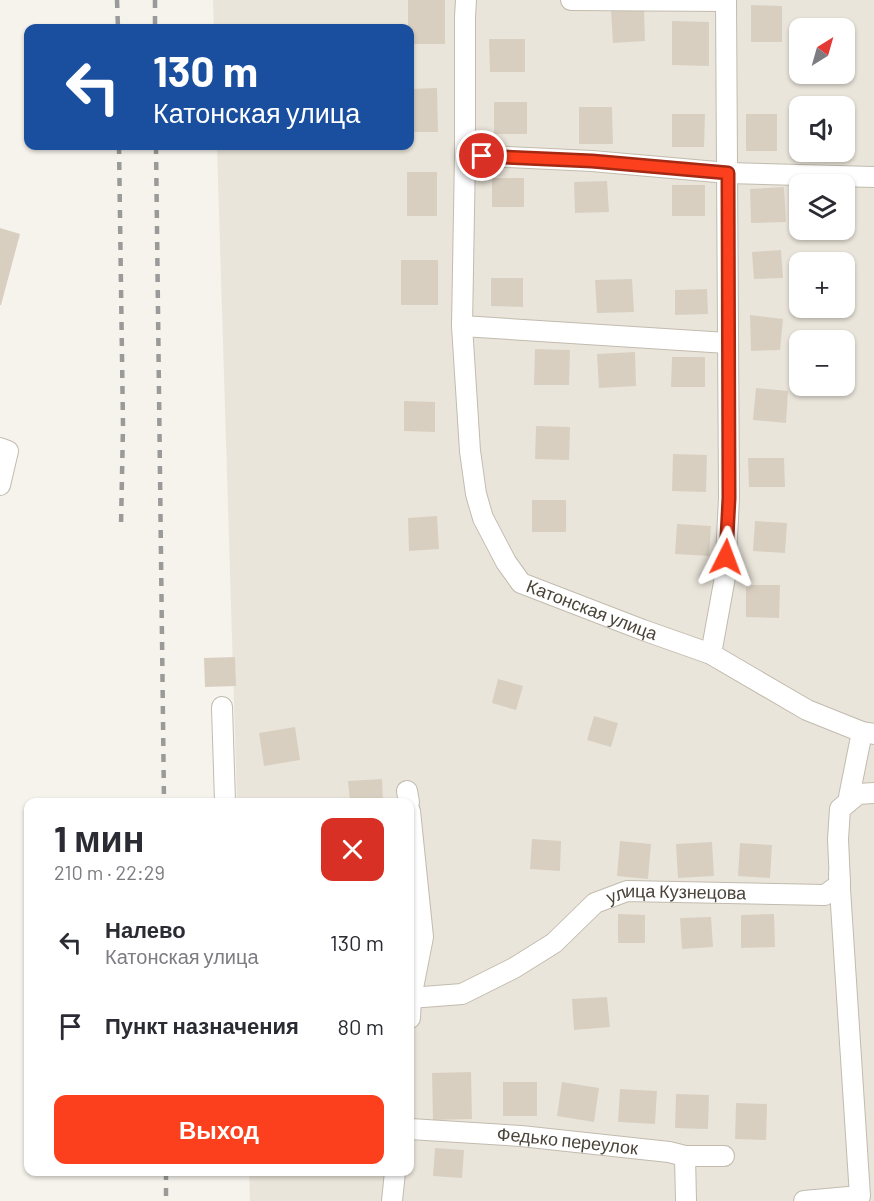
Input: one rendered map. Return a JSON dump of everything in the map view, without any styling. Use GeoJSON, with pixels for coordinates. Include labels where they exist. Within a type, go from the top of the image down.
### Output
{"type":"FeatureCollection","features":[{"type":"Feature","properties":{"kind":"street","name":"Катонская улица"},"geometry":{"type":"LineString","coordinates":[[466,0],[462,326],[468,430],[477,494],[483,518],[506,562],[521,583],[711,654],[807,710],[868,733]]}},
{"type":"Feature","properties":{"kind":"street"},"geometry":{"type":"LineString","coordinates":[[570,0],[726,0],[729,498],[724,577],[711,654]]}},
{"type":"Feature","properties":{"kind":"street"},"geometry":{"type":"LineString","coordinates":[[465,155],[592,161],[728,173],[874,177]]}},
{"type":"Feature","properties":{"kind":"street"},"geometry":{"type":"LineString","coordinates":[[462,326],[727,343]]}},
{"type":"Feature","properties":{"kind":"street"},"geometry":{"type":"LineString","coordinates":[[0,448],[8,451],[0,485]]}},
{"type":"Feature","properties":{"kind":"street"},"geometry":{"type":"LineString","coordinates":[[222,706],[225,798]]}},
{"type":"Feature","properties":{"kind":"street","name":"улица Кузнецова"},"geometry":{"type":"LineString","coordinates":[[414,998],[462,994],[514,968],[554,943],[595,903],[627,891],[825,895],[840,884],[838,839],[840,809],[848,802],[868,733]]}},
{"type":"Feature","properties":{"kind":"street"},"geometry":{"type":"LineString","coordinates":[[848,802],[858,794],[874,793]]}},
{"type":"Feature","properties":{"kind":"street"},"geometry":{"type":"LineString","coordinates":[[414,855],[423,937],[414,979]]}},
{"type":"Feature","properties":{"kind":"street"},"geometry":{"type":"LineString","coordinates":[[804,1201],[860,1196],[839,870]]}},
{"type":"Feature","properties":{"kind":"street","name":"Федько переулок"},"geometry":{"type":"LineString","coordinates":[[414,1129],[521,1136],[669,1152],[685,1156],[724,1156]]}},
{"type":"Feature","properties":{"kind":"street"},"geometry":{"type":"LineString","coordinates":[[685,1156],[686,1201]]}},
{"type":"Feature","properties":{"kind":"street"},"geometry":{"type":"LineString","coordinates":[[392,1201],[395,1176]]}},
{"type":"Feature","properties":{"kind":"shaded area"},"geometry":{"type":"Polygon","coordinates":[[[213,0],[874,0],[874,1201],[250,1201],[249,1176],[414,1176],[414,798],[237,798],[217,150],[414,150],[414,24],[214,24],[213,0]]]}},
{"type":"Feature","properties":{"kind":"building"},"geometry":{"type":"Polygon","coordinates":[[[408,0],[445,0],[445,44],[414,44],[414,24],[408,24],[408,0]]]}},
{"type":"Feature","properties":{"kind":"building"},"geometry":{"type":"Polygon","coordinates":[[[751,5],[782,6],[782,42],[751,42],[751,5]]]}},
{"type":"Feature","properties":{"kind":"building"},"geometry":{"type":"Polygon","coordinates":[[[644,9],[645,41],[613,43],[611,11],[644,9]]]}},
{"type":"Feature","properties":{"kind":"building"},"geometry":{"type":"Polygon","coordinates":[[[672,21],[709,22],[709,66],[672,65],[672,21]]]}},
{"type":"Feature","properties":{"kind":"building"},"geometry":{"type":"Polygon","coordinates":[[[489,39],[525,39],[525,72],[490,72],[489,39]]]}},
{"type":"Feature","properties":{"kind":"building"},"geometry":{"type":"Polygon","coordinates":[[[437,88],[438,132],[414,132],[414,89],[437,88]]]}},
{"type":"Feature","properties":{"kind":"building"},"geometry":{"type":"Polygon","coordinates":[[[494,102],[527,102],[527,134],[494,134],[494,102]]]}},
{"type":"Feature","properties":{"kind":"building"},"geometry":{"type":"Polygon","coordinates":[[[579,107],[612,107],[613,144],[579,144],[579,107]]]}},
{"type":"Feature","properties":{"kind":"building"},"geometry":{"type":"Polygon","coordinates":[[[672,114],[705,114],[704,147],[672,147],[672,114]]]}},
{"type":"Feature","properties":{"kind":"building"},"geometry":{"type":"Polygon","coordinates":[[[746,114],[777,114],[777,151],[746,151],[746,114]]]}},
{"type":"Feature","properties":{"kind":"building"},"geometry":{"type":"Polygon","coordinates":[[[407,172],[437,172],[437,216],[407,216],[407,172]]]}},
{"type":"Feature","properties":{"kind":"building"},"geometry":{"type":"Polygon","coordinates":[[[492,178],[524,178],[524,207],[492,207],[492,178]]]}},
{"type":"Feature","properties":{"kind":"building"},"geometry":{"type":"Polygon","coordinates":[[[607,181],[609,212],[575,213],[574,182],[607,181]]]}},
{"type":"Feature","properties":{"kind":"building"},"geometry":{"type":"Polygon","coordinates":[[[672,185],[705,185],[705,216],[672,216],[672,185]]]}},
{"type":"Feature","properties":{"kind":"building"},"geometry":{"type":"Polygon","coordinates":[[[784,187],[786,222],[751,223],[750,189],[784,187]]]}},
{"type":"Feature","properties":{"kind":"building"},"geometry":{"type":"Polygon","coordinates":[[[0,228],[20,234],[1,305],[0,305],[0,228]]]}},
{"type":"Feature","properties":{"kind":"building"},"geometry":{"type":"Polygon","coordinates":[[[781,250],[783,278],[754,279],[752,252],[781,250]]]}},
{"type":"Feature","properties":{"kind":"building"},"geometry":{"type":"Polygon","coordinates":[[[401,260],[438,260],[438,305],[401,305],[401,260]]]}},
{"type":"Feature","properties":{"kind":"building"},"geometry":{"type":"Polygon","coordinates":[[[491,278],[523,278],[523,307],[491,306],[491,278]]]}},
{"type":"Feature","properties":{"kind":"building"},"geometry":{"type":"Polygon","coordinates":[[[632,279],[634,312],[597,313],[595,280],[632,279]]]}},
{"type":"Feature","properties":{"kind":"building"},"geometry":{"type":"Polygon","coordinates":[[[707,289],[708,314],[675,315],[675,290],[707,289]]]}},
{"type":"Feature","properties":{"kind":"building"},"geometry":{"type":"Polygon","coordinates":[[[750,315],[783,319],[780,350],[751,351],[750,315]]]}},
{"type":"Feature","properties":{"kind":"building"},"geometry":{"type":"Polygon","coordinates":[[[535,349],[570,350],[569,385],[534,385],[535,349]]]}},
{"type":"Feature","properties":{"kind":"building"},"geometry":{"type":"Polygon","coordinates":[[[635,352],[636,386],[599,388],[597,354],[635,352]]]}},
{"type":"Feature","properties":{"kind":"building"},"geometry":{"type":"Polygon","coordinates":[[[672,357],[705,357],[705,387],[671,387],[672,357]]]}},
{"type":"Feature","properties":{"kind":"building"},"geometry":{"type":"Polygon","coordinates":[[[756,388],[788,391],[786,423],[753,420],[756,388]]]}},
{"type":"Feature","properties":{"kind":"building"},"geometry":{"type":"Polygon","coordinates":[[[404,401],[435,402],[435,432],[404,431],[404,401]]]}},
{"type":"Feature","properties":{"kind":"building"},"geometry":{"type":"Polygon","coordinates":[[[536,426],[570,427],[569,460],[535,459],[536,426]]]}},
{"type":"Feature","properties":{"kind":"building"},"geometry":{"type":"Polygon","coordinates":[[[673,454],[707,455],[706,492],[672,491],[673,454]]]}},
{"type":"Feature","properties":{"kind":"building"},"geometry":{"type":"Polygon","coordinates":[[[748,458],[784,458],[785,487],[749,487],[748,458]]]}},
{"type":"Feature","properties":{"kind":"building"},"geometry":{"type":"Polygon","coordinates":[[[532,500],[566,500],[566,532],[532,532],[532,500]]]}},
{"type":"Feature","properties":{"kind":"building"},"geometry":{"type":"Polygon","coordinates":[[[437,516],[439,549],[409,551],[408,518],[437,516]]]}},
{"type":"Feature","properties":{"kind":"building"},"geometry":{"type":"Polygon","coordinates":[[[755,521],[787,523],[785,553],[753,551],[755,521]]]}},
{"type":"Feature","properties":{"kind":"building"},"geometry":{"type":"Polygon","coordinates":[[[677,524],[711,526],[709,556],[675,554],[677,524]]]}},
{"type":"Feature","properties":{"kind":"building"},"geometry":{"type":"Polygon","coordinates":[[[746,585],[780,585],[779,618],[746,617],[746,585]]]}},
{"type":"Feature","properties":{"kind":"building"},"geometry":{"type":"Polygon","coordinates":[[[235,657],[236,686],[205,687],[204,658],[235,657]]]}},
{"type":"Feature","properties":{"kind":"building"},"geometry":{"type":"Polygon","coordinates":[[[498,679],[523,686],[516,710],[492,703],[498,679]]]}},
{"type":"Feature","properties":{"kind":"building"},"geometry":{"type":"Polygon","coordinates":[[[594,716],[618,723],[611,747],[587,740],[594,716]]]}},
{"type":"Feature","properties":{"kind":"building"},"geometry":{"type":"Polygon","coordinates":[[[295,727],[300,760],[264,766],[259,733],[295,727]]]}},
{"type":"Feature","properties":{"kind":"building"},"geometry":{"type":"Polygon","coordinates":[[[382,779],[383,798],[350,798],[348,781],[382,779]]]}},
{"type":"Feature","properties":{"kind":"building"},"geometry":{"type":"Polygon","coordinates":[[[532,839],[561,841],[560,871],[530,869],[532,839]]]}},
{"type":"Feature","properties":{"kind":"building"},"geometry":{"type":"Polygon","coordinates":[[[620,841],[651,844],[648,879],[617,876],[620,841]]]}},
{"type":"Feature","properties":{"kind":"building"},"geometry":{"type":"Polygon","coordinates":[[[712,842],[714,876],[678,878],[676,844],[712,842]]]}},
{"type":"Feature","properties":{"kind":"building"},"geometry":{"type":"Polygon","coordinates":[[[740,843],[772,845],[770,878],[738,876],[740,843]]]}},
{"type":"Feature","properties":{"kind":"building"},"geometry":{"type":"Polygon","coordinates":[[[618,914],[645,915],[645,943],[618,943],[618,914]]]}},
{"type":"Feature","properties":{"kind":"building"},"geometry":{"type":"Polygon","coordinates":[[[774,914],[775,947],[741,948],[741,915],[774,914]]]}},
{"type":"Feature","properties":{"kind":"building"},"geometry":{"type":"Polygon","coordinates":[[[711,917],[713,947],[682,949],[680,918],[711,917]]]}},
{"type":"Feature","properties":{"kind":"building"},"geometry":{"type":"Polygon","coordinates":[[[607,997],[610,1027],[574,1030],[572,999],[607,997]]]}},
{"type":"Feature","properties":{"kind":"building"},"geometry":{"type":"Polygon","coordinates":[[[471,1072],[472,1119],[433,1120],[432,1073],[471,1072]]]}},
{"type":"Feature","properties":{"kind":"building"},"geometry":{"type":"Polygon","coordinates":[[[503,1082],[537,1082],[537,1116],[503,1116],[503,1082]]]}},
{"type":"Feature","properties":{"kind":"building"},"geometry":{"type":"Polygon","coordinates":[[[562,1082],[599,1088],[594,1122],[557,1116],[562,1082]]]}},
{"type":"Feature","properties":{"kind":"building"},"geometry":{"type":"Polygon","coordinates":[[[620,1089],[657,1091],[655,1124],[618,1122],[620,1089]]]}},
{"type":"Feature","properties":{"kind":"building"},"geometry":{"type":"Polygon","coordinates":[[[676,1094],[709,1095],[708,1129],[675,1128],[676,1094]]]}},
{"type":"Feature","properties":{"kind":"building"},"geometry":{"type":"Polygon","coordinates":[[[736,1103],[767,1104],[766,1140],[735,1139],[736,1103]]]}},
{"type":"Feature","properties":{"kind":"building"},"geometry":{"type":"Polygon","coordinates":[[[435,1148],[464,1150],[462,1178],[433,1176],[435,1148]]]}},
{"type":"Feature","properties":{"kind":"railway"},"geometry":{"type":"LineString","coordinates":[[117,0],[118,24]]}},
{"type":"Feature","properties":{"kind":"railway"},"geometry":{"type":"LineString","coordinates":[[155,0],[155,24]]}},
{"type":"Feature","properties":{"kind":"railway"},"geometry":{"type":"LineString","coordinates":[[119,150],[123,426],[121,526]]}},
{"type":"Feature","properties":{"kind":"railway"},"geometry":{"type":"LineString","coordinates":[[156,150],[164,798]]}},
{"type":"Feature","properties":{"kind":"railway"},"geometry":{"type":"LineString","coordinates":[[166,1176],[166,1201]]}},
{"type":"Feature","properties":{"kind":"route"},"geometry":{"type":"LineString","coordinates":[[482,156],[592,161],[728,173],[729,498],[726,557]]}}]}
